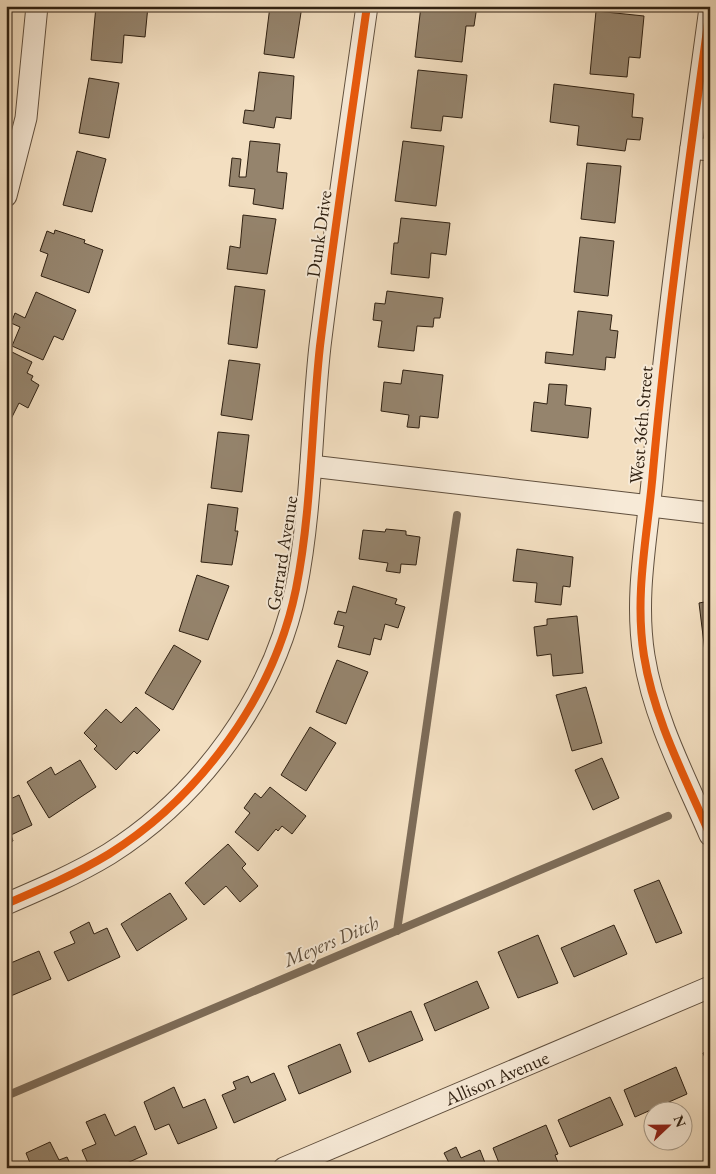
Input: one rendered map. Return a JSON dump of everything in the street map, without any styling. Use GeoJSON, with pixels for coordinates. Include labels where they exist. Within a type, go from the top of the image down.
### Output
{"type":"FeatureCollection","features":[{"type":"Feature","properties":{"kind":"street"},"geometry":{"type":"LineString","coordinates":[[6,196],[24,128],[37,6]]}},
{"type":"Feature","properties":{"kind":"street","name":"Dunk Drive"},"geometry":{"type":"LineString","coordinates":[[311,466],[320,348],[367,6]]}},
{"type":"Feature","properties":{"kind":"street","name":"West 36th Street"},"geometry":{"type":"LineString","coordinates":[[710,8],[700,149],[663,361],[650,506],[640,584],[646,670],[659,713],[710,835]]}},
{"type":"Feature","properties":{"kind":"street"},"geometry":{"type":"LineString","coordinates":[[311,466],[710,513]]}},
{"type":"Feature","properties":{"kind":"street","name":"Gerrard Avenue"},"geometry":{"type":"LineString","coordinates":[[6,904],[89,866],[138,834],[199,777],[234,731],[264,679],[286,625],[299,568],[311,466]]}},
{"type":"Feature","properties":{"kind":"street","name":"Allison Avenue"},"geometry":{"type":"LineString","coordinates":[[284,1168],[710,988]]}},
{"type":"Feature","properties":{"kind":"building"},"geometry":{"type":"Polygon","coordinates":[[[96,6],[148,6],[145,37],[124,35],[122,63],[91,60],[96,6]]]}},
{"type":"Feature","properties":{"kind":"building"},"geometry":{"type":"Polygon","coordinates":[[[270,6],[302,6],[294,58],[264,54],[270,6]]]}},
{"type":"Feature","properties":{"kind":"building"},"geometry":{"type":"Polygon","coordinates":[[[421,6],[477,6],[474,26],[466,26],[462,62],[415,57],[421,6]]]}},
{"type":"Feature","properties":{"kind":"building"},"geometry":{"type":"Polygon","coordinates":[[[596,11],[644,16],[640,58],[629,57],[627,77],[590,74],[596,11]]]}},
{"type":"Feature","properties":{"kind":"building"},"geometry":{"type":"Polygon","coordinates":[[[418,70],[467,75],[462,118],[443,116],[441,131],[411,128],[418,70]]]}},
{"type":"Feature","properties":{"kind":"building"},"geometry":{"type":"Polygon","coordinates":[[[259,72],[294,76],[291,119],[276,117],[274,128],[243,123],[245,110],[254,111],[259,72]]]}},
{"type":"Feature","properties":{"kind":"building"},"geometry":{"type":"Polygon","coordinates":[[[89,78],[119,83],[109,138],[79,133],[89,78]]]}},
{"type":"Feature","properties":{"kind":"building"},"geometry":{"type":"Polygon","coordinates":[[[554,84],[634,94],[632,117],[643,118],[640,140],[627,139],[625,151],[577,145],[579,126],[550,122],[554,84]]]}},
{"type":"Feature","properties":{"kind":"building"},"geometry":{"type":"Polygon","coordinates":[[[250,141],[280,144],[277,172],[287,173],[283,209],[253,204],[255,189],[229,186],[232,158],[241,159],[239,177],[246,177],[250,141]]]}},
{"type":"Feature","properties":{"kind":"building"},"geometry":{"type":"Polygon","coordinates":[[[403,141],[444,146],[436,206],[395,201],[403,141]]]}},
{"type":"Feature","properties":{"kind":"building"},"geometry":{"type":"Polygon","coordinates":[[[77,151],[106,159],[92,212],[63,205],[77,151]]]}},
{"type":"Feature","properties":{"kind":"building"},"geometry":{"type":"Polygon","coordinates":[[[587,163],[621,166],[615,223],[581,219],[587,163]]]}},
{"type":"Feature","properties":{"kind":"building"},"geometry":{"type":"Polygon","coordinates":[[[243,215],[276,219],[267,274],[227,269],[230,246],[240,248],[243,215]]]}},
{"type":"Feature","properties":{"kind":"building"},"geometry":{"type":"Polygon","coordinates":[[[401,218],[450,223],[446,255],[431,253],[429,278],[391,274],[394,243],[398,243],[401,218]]]}},
{"type":"Feature","properties":{"kind":"building"},"geometry":{"type":"Polygon","coordinates":[[[55,230],[85,240],[84,243],[103,250],[89,293],[41,276],[48,254],[40,251],[47,231],[54,234],[55,230]]]}},
{"type":"Feature","properties":{"kind":"building"},"geometry":{"type":"Polygon","coordinates":[[[580,237],[614,241],[608,296],[574,292],[580,237]]]}},
{"type":"Feature","properties":{"kind":"building"},"geometry":{"type":"Polygon","coordinates":[[[235,286],[265,290],[257,348],[228,344],[235,286]]]}},
{"type":"Feature","properties":{"kind":"building"},"geometry":{"type":"Polygon","coordinates":[[[387,291],[443,298],[440,318],[434,318],[433,327],[417,326],[414,351],[378,347],[382,321],[373,320],[375,303],[385,304],[387,291]]]}},
{"type":"Feature","properties":{"kind":"building"},"geometry":{"type":"Polygon","coordinates":[[[36,292],[76,310],[63,340],[54,336],[43,360],[12,346],[20,327],[11,323],[15,313],[25,318],[36,292]]]}},
{"type":"Feature","properties":{"kind":"building"},"geometry":{"type":"Polygon","coordinates":[[[578,311],[612,315],[610,330],[618,331],[615,358],[606,357],[605,370],[545,363],[546,352],[573,355],[578,311]]]}},
{"type":"Feature","properties":{"kind":"building"},"geometry":{"type":"Polygon","coordinates":[[[6,349],[32,362],[27,373],[33,376],[31,380],[39,385],[28,408],[19,403],[7,427],[6,349]]]}},
{"type":"Feature","properties":{"kind":"building"},"geometry":{"type":"Polygon","coordinates":[[[229,360],[260,364],[252,420],[221,415],[229,360]]]}},
{"type":"Feature","properties":{"kind":"building"},"geometry":{"type":"Polygon","coordinates":[[[403,370],[443,375],[438,418],[420,416],[419,428],[407,427],[409,415],[381,411],[384,382],[401,384],[403,370]]]}},
{"type":"Feature","properties":{"kind":"building"},"geometry":{"type":"Polygon","coordinates":[[[549,384],[567,385],[565,405],[591,408],[588,438],[531,431],[534,402],[547,404],[549,384]]]}},
{"type":"Feature","properties":{"kind":"building"},"geometry":{"type":"Polygon","coordinates":[[[218,432],[249,435],[242,492],[211,488],[218,432]]]}},
{"type":"Feature","properties":{"kind":"building"},"geometry":{"type":"Polygon","coordinates":[[[208,504],[238,508],[235,531],[238,531],[232,565],[201,562],[208,504]]]}},
{"type":"Feature","properties":{"kind":"building"},"geometry":{"type":"Polygon","coordinates":[[[386,529],[406,531],[406,535],[420,537],[416,565],[401,564],[400,573],[386,571],[388,563],[359,559],[363,530],[385,532],[386,529]]]}},
{"type":"Feature","properties":{"kind":"building"},"geometry":{"type":"Polygon","coordinates":[[[517,549],[573,557],[570,587],[563,586],[561,605],[535,602],[537,583],[513,581],[517,549]]]}},
{"type":"Feature","properties":{"kind":"building"},"geometry":{"type":"Polygon","coordinates":[[[197,575],[229,586],[208,640],[179,631],[197,575]]]}},
{"type":"Feature","properties":{"kind":"building"},"geometry":{"type":"Polygon","coordinates":[[[353,586],[397,599],[395,604],[405,607],[398,628],[385,624],[381,640],[374,638],[370,655],[338,647],[344,626],[334,624],[338,611],[346,613],[353,586]]]}},
{"type":"Feature","properties":{"kind":"building"},"geometry":{"type":"Polygon","coordinates":[[[710,601],[710,660],[706,660],[699,603],[710,601]]]}},
{"type":"Feature","properties":{"kind":"building"},"geometry":{"type":"Polygon","coordinates":[[[577,616],[583,673],[553,676],[551,654],[537,656],[534,627],[547,625],[547,619],[577,616]]]}},
{"type":"Feature","properties":{"kind":"building"},"geometry":{"type":"Polygon","coordinates":[[[174,645],[201,661],[173,710],[145,693],[174,645]]]}},
{"type":"Feature","properties":{"kind":"building"},"geometry":{"type":"Polygon","coordinates":[[[337,660],[368,672],[346,724],[316,712],[337,660]]]}},
{"type":"Feature","properties":{"kind":"building"},"geometry":{"type":"Polygon","coordinates":[[[586,687],[602,743],[572,751],[556,695],[586,687]]]}},
{"type":"Feature","properties":{"kind":"building"},"geometry":{"type":"Polygon","coordinates":[[[136,707],[160,730],[137,754],[134,751],[116,770],[94,749],[97,746],[84,733],[106,709],[121,723],[136,707]]]}},
{"type":"Feature","properties":{"kind":"building"},"geometry":{"type":"Polygon","coordinates":[[[310,727],[336,743],[306,791],[281,775],[310,727]]]}},
{"type":"Feature","properties":{"kind":"building"},"geometry":{"type":"Polygon","coordinates":[[[602,758],[619,798],[593,810],[575,770],[602,758]]]}},
{"type":"Feature","properties":{"kind":"building"},"geometry":{"type":"Polygon","coordinates":[[[80,760],[96,787],[49,818],[27,782],[51,767],[55,775],[80,760]]]}},
{"type":"Feature","properties":{"kind":"building"},"geometry":{"type":"Polygon","coordinates":[[[270,787],[306,816],[292,834],[282,826],[278,831],[276,829],[258,851],[235,832],[250,813],[244,808],[255,793],[261,798],[270,787]]]}},
{"type":"Feature","properties":{"kind":"building"},"geometry":{"type":"Polygon","coordinates":[[[19,795],[32,825],[11,835],[13,841],[6,844],[6,801],[19,795]]]}},
{"type":"Feature","properties":{"kind":"building"},"geometry":{"type":"Polygon","coordinates":[[[228,844],[246,864],[242,868],[258,886],[240,902],[226,886],[204,905],[185,883],[228,844]]]}},
{"type":"Feature","properties":{"kind":"building"},"geometry":{"type":"Polygon","coordinates":[[[659,880],[682,933],[656,943],[634,890],[659,880]]]}},
{"type":"Feature","properties":{"kind":"building"},"geometry":{"type":"Polygon","coordinates":[[[170,893],[187,919],[137,951],[121,924],[170,893]]]}},
{"type":"Feature","properties":{"kind":"building"},"geometry":{"type":"Polygon","coordinates":[[[89,922],[94,934],[107,928],[120,957],[68,981],[54,952],[75,943],[70,932],[89,922]]]}},
{"type":"Feature","properties":{"kind":"building"},"geometry":{"type":"Polygon","coordinates":[[[614,925],[627,954],[574,977],[561,948],[614,925]]]}},
{"type":"Feature","properties":{"kind":"building"},"geometry":{"type":"Polygon","coordinates":[[[538,935],[558,983],[518,998],[498,952],[538,935]]]}},
{"type":"Feature","properties":{"kind":"building"},"geometry":{"type":"Polygon","coordinates":[[[39,951],[51,979],[6,998],[6,965],[39,951]]]}},
{"type":"Feature","properties":{"kind":"building"},"geometry":{"type":"Polygon","coordinates":[[[477,981],[489,1008],[435,1031],[424,1004],[477,981]]]}},
{"type":"Feature","properties":{"kind":"building"},"geometry":{"type":"Polygon","coordinates":[[[411,1011],[423,1040],[369,1062],[357,1033],[411,1011]]]}},
{"type":"Feature","properties":{"kind":"building"},"geometry":{"type":"Polygon","coordinates":[[[340,1044],[351,1072],[299,1094],[288,1066],[340,1044]]]}},
{"type":"Feature","properties":{"kind":"building"},"geometry":{"type":"Polygon","coordinates":[[[710,1050],[710,1070],[703,1053],[710,1050]]]}},
{"type":"Feature","properties":{"kind":"building"},"geometry":{"type":"Polygon","coordinates":[[[676,1067],[687,1094],[669,1102],[644,1102],[644,1113],[635,1117],[624,1090],[676,1067]]]}},
{"type":"Feature","properties":{"kind":"building"},"geometry":{"type":"Polygon","coordinates":[[[274,1073],[286,1100],[234,1123],[222,1095],[236,1089],[233,1082],[248,1076],[251,1083],[274,1073]]]}},
{"type":"Feature","properties":{"kind":"building"},"geometry":{"type":"Polygon","coordinates":[[[174,1087],[183,1108],[205,1099],[217,1128],[178,1144],[169,1124],[155,1130],[144,1102],[174,1087]]]}},
{"type":"Feature","properties":{"kind":"building"},"geometry":{"type":"Polygon","coordinates":[[[610,1097],[623,1125],[570,1147],[558,1120],[610,1097]]]}},
{"type":"Feature","properties":{"kind":"building"},"geometry":{"type":"Polygon","coordinates":[[[105,1114],[115,1136],[135,1126],[147,1154],[116,1168],[90,1168],[82,1150],[96,1144],[86,1122],[105,1114]]]}},
{"type":"Feature","properties":{"kind":"building"},"geometry":{"type":"Polygon","coordinates":[[[546,1125],[558,1154],[555,1155],[560,1168],[501,1168],[493,1148],[546,1125]]]}},
{"type":"Feature","properties":{"kind":"building"},"geometry":{"type":"Polygon","coordinates":[[[50,1142],[59,1160],[67,1157],[72,1168],[32,1168],[26,1153],[50,1142]]]}},
{"type":"Feature","properties":{"kind":"building"},"geometry":{"type":"Polygon","coordinates":[[[456,1147],[461,1158],[480,1150],[487,1168],[439,1168],[449,1163],[444,1153],[456,1147]]]}},
{"type":"Feature","properties":{"kind":"waterway"},"geometry":{"type":"LineString","coordinates":[[397,931],[457,515]]}},
{"type":"Feature","properties":{"kind":"waterway","name":"Meyers Ditch"},"geometry":{"type":"LineString","coordinates":[[6,1096],[668,816]]}},
{"type":"Feature","properties":{"kind":"cycle path"},"geometry":{"type":"LineString","coordinates":[[6,904],[71,875],[109,854],[143,830],[174,803],[203,773],[229,740],[251,705],[270,667],[285,629],[296,589],[301,559],[308,498],[320,346],[367,6]]}},
{"type":"Feature","properties":{"kind":"cycle path"},"geometry":{"type":"LineString","coordinates":[[710,8],[665,355],[643,563],[640,609],[644,656],[655,702],[671,747],[710,835]]}}]}
